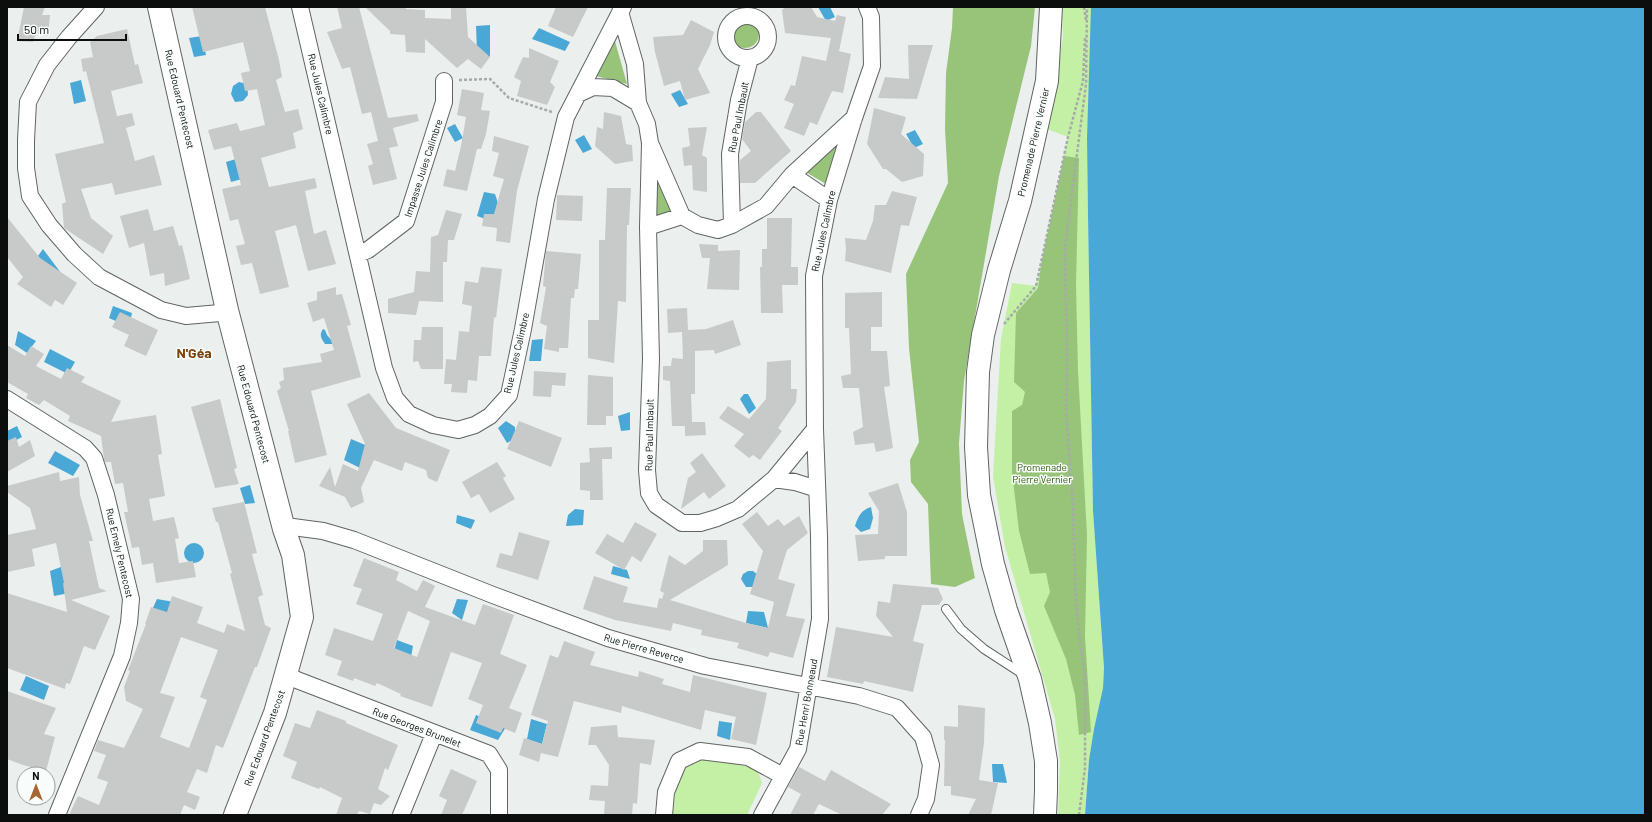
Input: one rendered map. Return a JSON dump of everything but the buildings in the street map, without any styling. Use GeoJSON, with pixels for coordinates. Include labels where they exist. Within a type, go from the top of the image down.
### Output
{"type":"FeatureCollection","features":[{"type":"Feature","properties":{"kind":"street"},"geometry":{"type":"LineString","coordinates":[[96,7],[69,37],[47,65],[28,102],[26,168],[30,196],[54,231],[74,254],[99,277],[161,310],[186,316],[220,313],[227,310]]}},
{"type":"Feature","properties":{"kind":"street","name":"Rue Edouard Pentecost"},"geometry":{"type":"LineString","coordinates":[[159,7],[227,310],[284,529],[293,555],[302,617],[275,713],[235,815]]}},
{"type":"Feature","properties":{"kind":"street","name":"Rue Jules Calimbre"},"geometry":{"type":"LineString","coordinates":[[300,7],[384,368],[395,398],[409,414],[433,425],[458,430],[475,425],[490,416],[508,395],[523,329],[546,199],[566,117],[621,9]]}},
{"type":"Feature","properties":{"kind":"street","name":"Rue Jules Calimbre"},"geometry":{"type":"LineString","coordinates":[[820,581],[815,429],[814,276],[829,200],[854,118],[872,66],[871,17],[867,7]]}},
{"type":"Feature","properties":{"kind":"street","name":"Promenade Pierre Vernier"},"geometry":{"type":"LineString","coordinates":[[1044,815],[1046,761],[1040,723],[1030,679],[1006,610],[993,564],[981,502],[976,447],[978,372],[983,335],[999,270],[1020,201],[1047,81],[1051,7]]}},
{"type":"Feature","properties":{"kind":"street","name":"Rue Paul Imbault"},"geometry":{"type":"LineString","coordinates":[[621,9],[635,64],[638,103],[648,124],[650,143],[648,227],[651,359],[647,470],[649,493],[656,505],[682,523],[700,523],[717,518],[738,509],[774,479],[815,429]]}},
{"type":"Feature","properties":{"kind":"street","name":"Rue Paul Imbault"},"geometry":{"type":"LineString","coordinates":[[732,225],[730,154],[739,100],[750,58]]}},
{"type":"Feature","properties":{"kind":"street","name":"Impasse Jules Calimbre"},"geometry":{"type":"LineString","coordinates":[[358,254],[368,250],[406,222],[444,102],[444,81]]}},
{"type":"Feature","properties":{"kind":"street"},"geometry":{"type":"LineString","coordinates":[[578,94],[593,87],[613,88],[638,103]]}},
{"type":"Feature","properties":{"kind":"street"},"geometry":{"type":"LineString","coordinates":[[648,227],[682,216],[698,225],[718,230],[732,225],[766,206],[792,175],[854,118]]}},
{"type":"Feature","properties":{"kind":"street","name":"Rue Paul Imbault"},"geometry":{"type":"LineString","coordinates":[[650,143],[682,216]]}},
{"type":"Feature","properties":{"kind":"street"},"geometry":{"type":"LineString","coordinates":[[792,175],[829,200]]}},
{"type":"Feature","properties":{"kind":"street","name":"Rue Emely Pentecost"},"geometry":{"type":"LineString","coordinates":[[7,399],[85,448],[94,458],[106,495],[131,599],[129,623],[122,656],[57,815]]}},
{"type":"Feature","properties":{"kind":"street"},"geometry":{"type":"LineString","coordinates":[[774,479],[795,482],[817,489]]}},
{"type":"Feature","properties":{"kind":"street","name":"Rue Pierre Reverce"},"geometry":{"type":"LineString","coordinates":[[284,529],[294,527],[324,531],[354,540],[493,595],[608,638],[705,666],[859,696],[897,708],[923,737],[931,765],[926,800],[919,815]]}},
{"type":"Feature","properties":{"kind":"street","name":"Rue Henri Bonneaud"},"geometry":{"type":"LineString","coordinates":[[762,815],[798,749],[810,686],[820,619],[820,581]]}},
{"type":"Feature","properties":{"kind":"street","name":"Rue Georges Brunelet"},"geometry":{"type":"LineString","coordinates":[[287,674],[297,680],[489,754],[499,770],[499,815]]}},
{"type":"Feature","properties":{"kind":"street"},"geometry":{"type":"LineString","coordinates":[[401,815],[434,734]]}},
{"type":"Feature","properties":{"kind":"street"},"geometry":{"type":"LineString","coordinates":[[664,815],[666,792],[679,760],[700,751],[748,757],[783,776]]}},
{"type":"Feature","properties":{"kind":"lane"},"geometry":{"type":"LineString","coordinates":[[946,609],[962,629],[984,649],[1030,679]]}},
{"type":"Feature","properties":{"kind":"path"},"geometry":{"type":"LineString","coordinates":[[1001,327],[1036,286],[1068,137],[1083,81],[1086,21],[1084,7]]}},
{"type":"Feature","properties":{"kind":"path"},"geometry":{"type":"LineString","coordinates":[[1079,815],[1085,768],[1085,679],[1076,608],[1073,506],[1066,410],[1067,364],[1065,247],[1086,84],[1088,7]]}},
{"type":"Feature","properties":{"kind":"path"},"geometry":{"type":"LineString","coordinates":[[444,81],[490,79],[509,98],[566,117]]}},
{"type":"Feature","properties":{"kind":"green space"},"geometry":{"type":"Polygon","coordinates":[[[953,7],[1035,7],[1031,46],[999,176],[964,381],[959,443],[962,514],[975,578],[955,587],[931,584],[928,504],[911,482],[910,460],[919,442],[909,348],[906,274],[948,183],[945,129],[946,73],[952,28],[953,7]]]}},
{"type":"Feature","properties":{"kind":"green space","name":"Promenade Pierre Vernier"},"geometry":{"type":"Polygon","coordinates":[[[1062,7],[1091,7],[1087,138],[1093,511],[1104,668],[1103,688],[1089,760],[1085,815],[1058,815],[1060,761],[1055,719],[1005,547],[993,476],[1001,339],[1012,283],[1036,286],[1068,137],[1047,129],[1063,37],[1062,7]]]}},
{"type":"Feature","properties":{"kind":"green space"},"geometry":{"type":"Polygon","coordinates":[[[745,20],[755,24],[759,34],[755,44],[745,48],[735,44],[731,34],[735,24],[745,20]]]}},
{"type":"Feature","properties":{"kind":"green space"},"geometry":{"type":"Polygon","coordinates":[[[613,34],[627,84],[592,75],[613,34]]]}},
{"type":"Feature","properties":{"kind":"green space"},"geometry":{"type":"Polygon","coordinates":[[[838,139],[826,184],[804,171],[838,139]]]}},
{"type":"Feature","properties":{"kind":"green space"},"geometry":{"type":"Polygon","coordinates":[[[652,152],[678,214],[648,222],[652,152]]]}},
{"type":"Feature","properties":{"kind":"green space"},"geometry":{"type":"Polygon","coordinates":[[[1064,156],[1079,158],[1076,285],[1078,371],[1087,535],[1085,636],[1091,732],[1079,735],[1075,695],[1066,659],[1044,606],[1050,592],[1046,573],[1030,574],[1019,531],[1012,472],[1012,411],[1022,405],[1025,392],[1014,382],[1016,313],[1038,288],[1042,260],[1064,156]]]}},
{"type":"Feature","properties":{"kind":"green space"},"geometry":{"type":"Polygon","coordinates":[[[704,757],[757,769],[762,783],[747,815],[671,815],[672,801],[686,763],[704,757]]]}},
{"type":"Feature","properties":{"kind":"water"},"geometry":{"type":"Polygon","coordinates":[[[818,7],[830,7],[835,17],[826,21],[818,7]]]}},
{"type":"Feature","properties":{"kind":"water"},"geometry":{"type":"Polygon","coordinates":[[[1091,7],[1645,7],[1645,815],[1085,815],[1089,760],[1103,688],[1104,668],[1093,511],[1087,138],[1091,7]]]}},
{"type":"Feature","properties":{"kind":"water"},"geometry":{"type":"Polygon","coordinates":[[[490,25],[490,57],[477,53],[476,26],[490,25]]]}},
{"type":"Feature","properties":{"kind":"water"},"geometry":{"type":"Polygon","coordinates":[[[539,28],[570,42],[565,51],[532,39],[539,28]]]}},
{"type":"Feature","properties":{"kind":"water"},"geometry":{"type":"Polygon","coordinates":[[[202,36],[206,55],[194,57],[189,38],[202,36]]]}},
{"type":"Feature","properties":{"kind":"water"},"geometry":{"type":"Polygon","coordinates":[[[81,80],[86,101],[74,104],[70,83],[81,80]]]}},
{"type":"Feature","properties":{"kind":"water"},"geometry":{"type":"Polygon","coordinates":[[[239,82],[247,84],[248,95],[243,101],[235,102],[231,94],[233,86],[239,82]]]}},
{"type":"Feature","properties":{"kind":"water"},"geometry":{"type":"Polygon","coordinates":[[[680,90],[688,104],[679,107],[671,94],[680,90]]]}},
{"type":"Feature","properties":{"kind":"water"},"geometry":{"type":"Polygon","coordinates":[[[455,124],[463,138],[455,142],[447,128],[455,124]]]}},
{"type":"Feature","properties":{"kind":"water"},"geometry":{"type":"Polygon","coordinates":[[[915,130],[923,144],[914,148],[906,134],[915,130]]]}},
{"type":"Feature","properties":{"kind":"water"},"geometry":{"type":"Polygon","coordinates":[[[584,135],[592,149],[583,153],[575,140],[584,135]]]}},
{"type":"Feature","properties":{"kind":"water"},"geometry":{"type":"Polygon","coordinates":[[[236,159],[242,179],[231,182],[226,162],[236,159]]]}},
{"type":"Feature","properties":{"kind":"water"},"geometry":{"type":"Polygon","coordinates":[[[484,192],[495,194],[501,212],[491,221],[477,216],[484,192]]]}},
{"type":"Feature","properties":{"kind":"water"},"geometry":{"type":"Polygon","coordinates":[[[43,249],[61,273],[51,276],[38,256],[43,249]]]}},
{"type":"Feature","properties":{"kind":"water"},"geometry":{"type":"Polygon","coordinates":[[[113,306],[132,313],[129,327],[109,318],[113,306]]]}},
{"type":"Feature","properties":{"kind":"water"},"geometry":{"type":"Polygon","coordinates":[[[323,329],[335,344],[325,344],[321,336],[323,329]]]}},
{"type":"Feature","properties":{"kind":"water"},"geometry":{"type":"Polygon","coordinates":[[[18,331],[36,341],[27,353],[15,345],[18,331]]]}},
{"type":"Feature","properties":{"kind":"water"},"geometry":{"type":"Polygon","coordinates":[[[543,339],[541,361],[529,361],[532,340],[543,339]]]}},
{"type":"Feature","properties":{"kind":"water"},"geometry":{"type":"Polygon","coordinates":[[[50,349],[75,362],[68,374],[44,362],[50,349]]]}},
{"type":"Feature","properties":{"kind":"water"},"geometry":{"type":"Polygon","coordinates":[[[744,394],[748,394],[756,408],[749,414],[740,399],[744,394]]]}},
{"type":"Feature","properties":{"kind":"water"},"geometry":{"type":"Polygon","coordinates":[[[630,412],[630,430],[621,431],[618,416],[630,412]]]}},
{"type":"Feature","properties":{"kind":"water"},"geometry":{"type":"Polygon","coordinates":[[[506,421],[515,427],[515,438],[507,443],[498,428],[506,421]]]}},
{"type":"Feature","properties":{"kind":"water"},"geometry":{"type":"Polygon","coordinates":[[[17,426],[22,437],[7,445],[7,431],[17,426]]]}},
{"type":"Feature","properties":{"kind":"water"},"geometry":{"type":"Polygon","coordinates":[[[351,439],[370,447],[362,469],[344,460],[351,439]]]}},
{"type":"Feature","properties":{"kind":"water"},"geometry":{"type":"Polygon","coordinates":[[[55,451],[80,465],[73,476],[48,463],[55,451]]]}},
{"type":"Feature","properties":{"kind":"water"},"geometry":{"type":"Polygon","coordinates":[[[250,485],[255,503],[245,504],[240,488],[250,485]]]}},
{"type":"Feature","properties":{"kind":"water"},"geometry":{"type":"Polygon","coordinates":[[[871,507],[873,518],[870,529],[861,532],[855,526],[857,520],[862,512],[871,507]]]}},
{"type":"Feature","properties":{"kind":"water"},"geometry":{"type":"Polygon","coordinates":[[[575,509],[584,510],[583,525],[566,526],[568,515],[575,509]]]}},
{"type":"Feature","properties":{"kind":"water"},"geometry":{"type":"Polygon","coordinates":[[[457,515],[475,520],[471,529],[456,523],[457,515]]]}},
{"type":"Feature","properties":{"kind":"water"},"geometry":{"type":"Polygon","coordinates":[[[194,543],[201,546],[204,553],[201,560],[194,563],[187,560],[184,553],[187,546],[194,543]]]}},
{"type":"Feature","properties":{"kind":"water"},"geometry":{"type":"Polygon","coordinates":[[[613,566],[627,570],[630,579],[611,574],[613,566]]]}},
{"type":"Feature","properties":{"kind":"water"},"geometry":{"type":"Polygon","coordinates":[[[61,567],[69,593],[54,596],[50,571],[61,567]]]}},
{"type":"Feature","properties":{"kind":"water"},"geometry":{"type":"Polygon","coordinates":[[[748,571],[753,571],[758,575],[754,587],[746,587],[741,579],[743,574],[748,571]]]}},
{"type":"Feature","properties":{"kind":"water"},"geometry":{"type":"Polygon","coordinates":[[[157,599],[174,602],[170,616],[152,610],[157,599]]]}},
{"type":"Feature","properties":{"kind":"water"},"geometry":{"type":"Polygon","coordinates":[[[457,599],[468,600],[462,620],[452,613],[457,599]]]}},
{"type":"Feature","properties":{"kind":"water"},"geometry":{"type":"Polygon","coordinates":[[[748,611],[764,612],[768,628],[746,623],[748,611]]]}},
{"type":"Feature","properties":{"kind":"water"},"geometry":{"type":"Polygon","coordinates":[[[397,640],[413,646],[411,657],[394,651],[397,640]]]}},
{"type":"Feature","properties":{"kind":"water"},"geometry":{"type":"Polygon","coordinates":[[[26,676],[49,686],[44,700],[20,690],[26,676]]]}},
{"type":"Feature","properties":{"kind":"water"},"geometry":{"type":"Polygon","coordinates":[[[476,715],[506,727],[498,740],[470,730],[476,715]]]}},
{"type":"Feature","properties":{"kind":"water"},"geometry":{"type":"Polygon","coordinates":[[[531,719],[547,724],[542,744],[527,739],[531,719]]]}},
{"type":"Feature","properties":{"kind":"water"},"geometry":{"type":"Polygon","coordinates":[[[719,721],[732,723],[730,740],[717,736],[719,721]]]}},
{"type":"Feature","properties":{"kind":"water"},"geometry":{"type":"Polygon","coordinates":[[[992,764],[1003,764],[1007,783],[993,782],[992,764]]]}},
{"type":"Feature","properties":{"kind":"district","name":"N'Géa"},"geometry":{"type":"Point","coordinates":[194,352]}}]}
